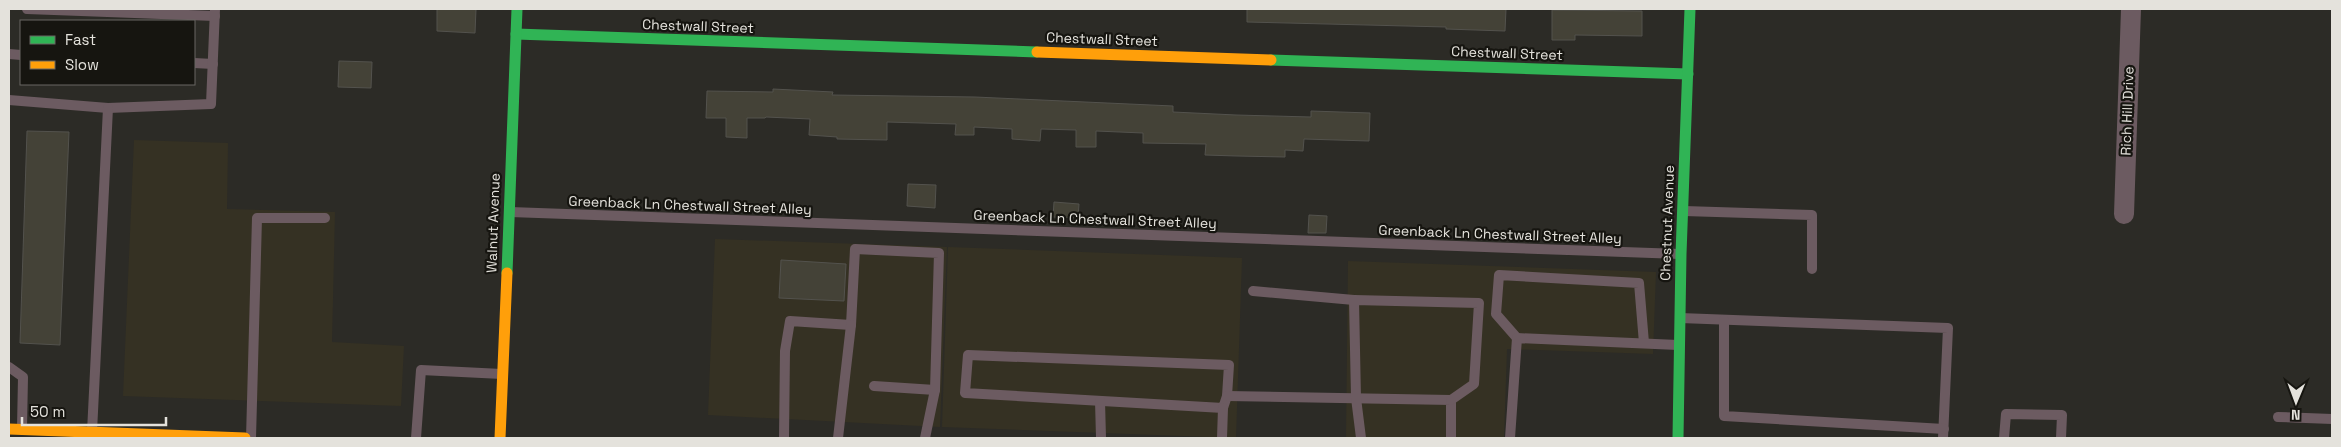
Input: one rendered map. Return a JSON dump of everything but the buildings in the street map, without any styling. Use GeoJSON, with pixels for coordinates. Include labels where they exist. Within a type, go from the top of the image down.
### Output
{"type":"FeatureCollection","features":[{"type":"Feature","properties":{"kind":"street","name":"Walnut Avenue"},"geometry":{"type":"LineString","coordinates":[[500,438],[517,9]]}},
{"type":"Feature","properties":{"kind":"street","name":"Chestnut Avenue"},"geometry":{"type":"LineString","coordinates":[[1678,438],[1681,254],[1690,9]]}},
{"type":"Feature","properties":{"kind":"street","name":"Rich Hill Drive"},"geometry":{"type":"LineString","coordinates":[[2124,214],[2131,9]]}},
{"type":"Feature","properties":{"kind":"street","name":"Chestwall Street"},"geometry":{"type":"LineString","coordinates":[[516,34],[1688,74]]}},
{"type":"Feature","properties":{"kind":"street"},"geometry":{"type":"LineString","coordinates":[[9,429],[92,435],[245,438]]}},
{"type":"Feature","properties":{"kind":"lane"},"geometry":{"type":"LineString","coordinates":[[9,100],[108,108],[211,104],[215,12],[27,9]]}},
{"type":"Feature","properties":{"kind":"lane"},"geometry":{"type":"LineString","coordinates":[[195,63],[213,64]]}},
{"type":"Feature","properties":{"kind":"lane"},"geometry":{"type":"LineString","coordinates":[[92,435],[108,108]]}},
{"type":"Feature","properties":{"kind":"lane"},"geometry":{"type":"LineString","coordinates":[[1683,211],[1812,215],[1812,269]]}},
{"type":"Feature","properties":{"kind":"lane","name":"Greenback Ln Chestwall Street Alley"},"geometry":{"type":"LineString","coordinates":[[508,212],[1681,254]]}},
{"type":"Feature","properties":{"kind":"lane"},"geometry":{"type":"LineString","coordinates":[[251,438],[257,218],[325,218]]}},
{"type":"Feature","properties":{"kind":"lane"},"geometry":{"type":"LineString","coordinates":[[838,438],[851,325],[855,249],[939,253],[935,390],[924,438]]}},
{"type":"Feature","properties":{"kind":"lane"},"geometry":{"type":"LineString","coordinates":[[1510,438],[1517,338],[1496,314],[1499,275],[1639,282],[1644,343]]}},
{"type":"Feature","properties":{"kind":"lane"},"geometry":{"type":"LineString","coordinates":[[1227,396],[1451,400],[1474,384],[1479,303],[1354,300],[1253,291]]}},
{"type":"Feature","properties":{"kind":"lane"},"geometry":{"type":"LineString","coordinates":[[1354,300],[1356,398],[1361,438]]}},
{"type":"Feature","properties":{"kind":"lane"},"geometry":{"type":"LineString","coordinates":[[1680,318],[1948,328],[1943,434],[1724,416],[1724,320]]}},
{"type":"Feature","properties":{"kind":"lane"},"geometry":{"type":"LineString","coordinates":[[784,438],[786,351],[790,321],[851,325]]}},
{"type":"Feature","properties":{"kind":"lane"},"geometry":{"type":"LineString","coordinates":[[1517,338],[1679,345]]}},
{"type":"Feature","properties":{"kind":"lane"},"geometry":{"type":"LineString","coordinates":[[1222,438],[1223,408],[1227,396],[1229,366],[968,355],[965,393],[1223,408]]}},
{"type":"Feature","properties":{"kind":"lane"},"geometry":{"type":"LineString","coordinates":[[9,368],[23,377],[22,429]]}},
{"type":"Feature","properties":{"kind":"lane"},"geometry":{"type":"LineString","coordinates":[[416,438],[421,370],[502,374]]}},
{"type":"Feature","properties":{"kind":"lane"},"geometry":{"type":"LineString","coordinates":[[874,386],[935,390]]}},
{"type":"Feature","properties":{"kind":"lane"},"geometry":{"type":"LineString","coordinates":[[1451,400],[1451,438]]}},
{"type":"Feature","properties":{"kind":"lane"},"geometry":{"type":"LineString","coordinates":[[1100,401],[1101,438]]}},
{"type":"Feature","properties":{"kind":"lane"},"geometry":{"type":"LineString","coordinates":[[2004,438],[2006,414],[2062,414],[2061,438]]}},
{"type":"Feature","properties":{"kind":"lane"},"geometry":{"type":"LineString","coordinates":[[2278,417],[2332,419]]}},
{"type":"Feature","properties":{"kind":"shaded area"},"geometry":{"type":"Polygon","coordinates":[[[134,140],[228,143],[227,209],[335,212],[332,342],[404,346],[401,406],[123,396],[134,140]]]}},
{"type":"Feature","properties":{"kind":"shaded area"},"geometry":{"type":"Polygon","coordinates":[[[715,239],[947,247],[940,427],[708,415],[715,239]]]}},
{"type":"Feature","properties":{"kind":"shaded area"},"geometry":{"type":"Polygon","coordinates":[[[948,247],[1242,258],[1236,438],[942,427],[948,247]]]}},
{"type":"Feature","properties":{"kind":"shaded area"},"geometry":{"type":"Polygon","coordinates":[[[1348,261],[1656,272],[1653,354],[1507,349],[1504,438],[1346,438],[1348,261]]]}},
{"type":"Feature","properties":{"kind":"traffic: fast"},"geometry":{"type":"LineString","coordinates":[[507,273],[517,9]]}},
{"type":"Feature","properties":{"kind":"traffic: fast"},"geometry":{"type":"LineString","coordinates":[[1678,438],[1681,254],[1690,9]]}},
{"type":"Feature","properties":{"kind":"traffic: fast"},"geometry":{"type":"LineString","coordinates":[[516,34],[1037,52]]}},
{"type":"Feature","properties":{"kind":"traffic: fast"},"geometry":{"type":"LineString","coordinates":[[1271,60],[1688,74]]}},
{"type":"Feature","properties":{"kind":"traffic: slow"},"geometry":{"type":"LineString","coordinates":[[1037,52],[1271,60]]}},
{"type":"Feature","properties":{"kind":"traffic: slow"},"geometry":{"type":"LineString","coordinates":[[500,438],[507,273]]}},
{"type":"Feature","properties":{"kind":"traffic: slow"},"geometry":{"type":"LineString","coordinates":[[9,429],[245,438]]}}]}
